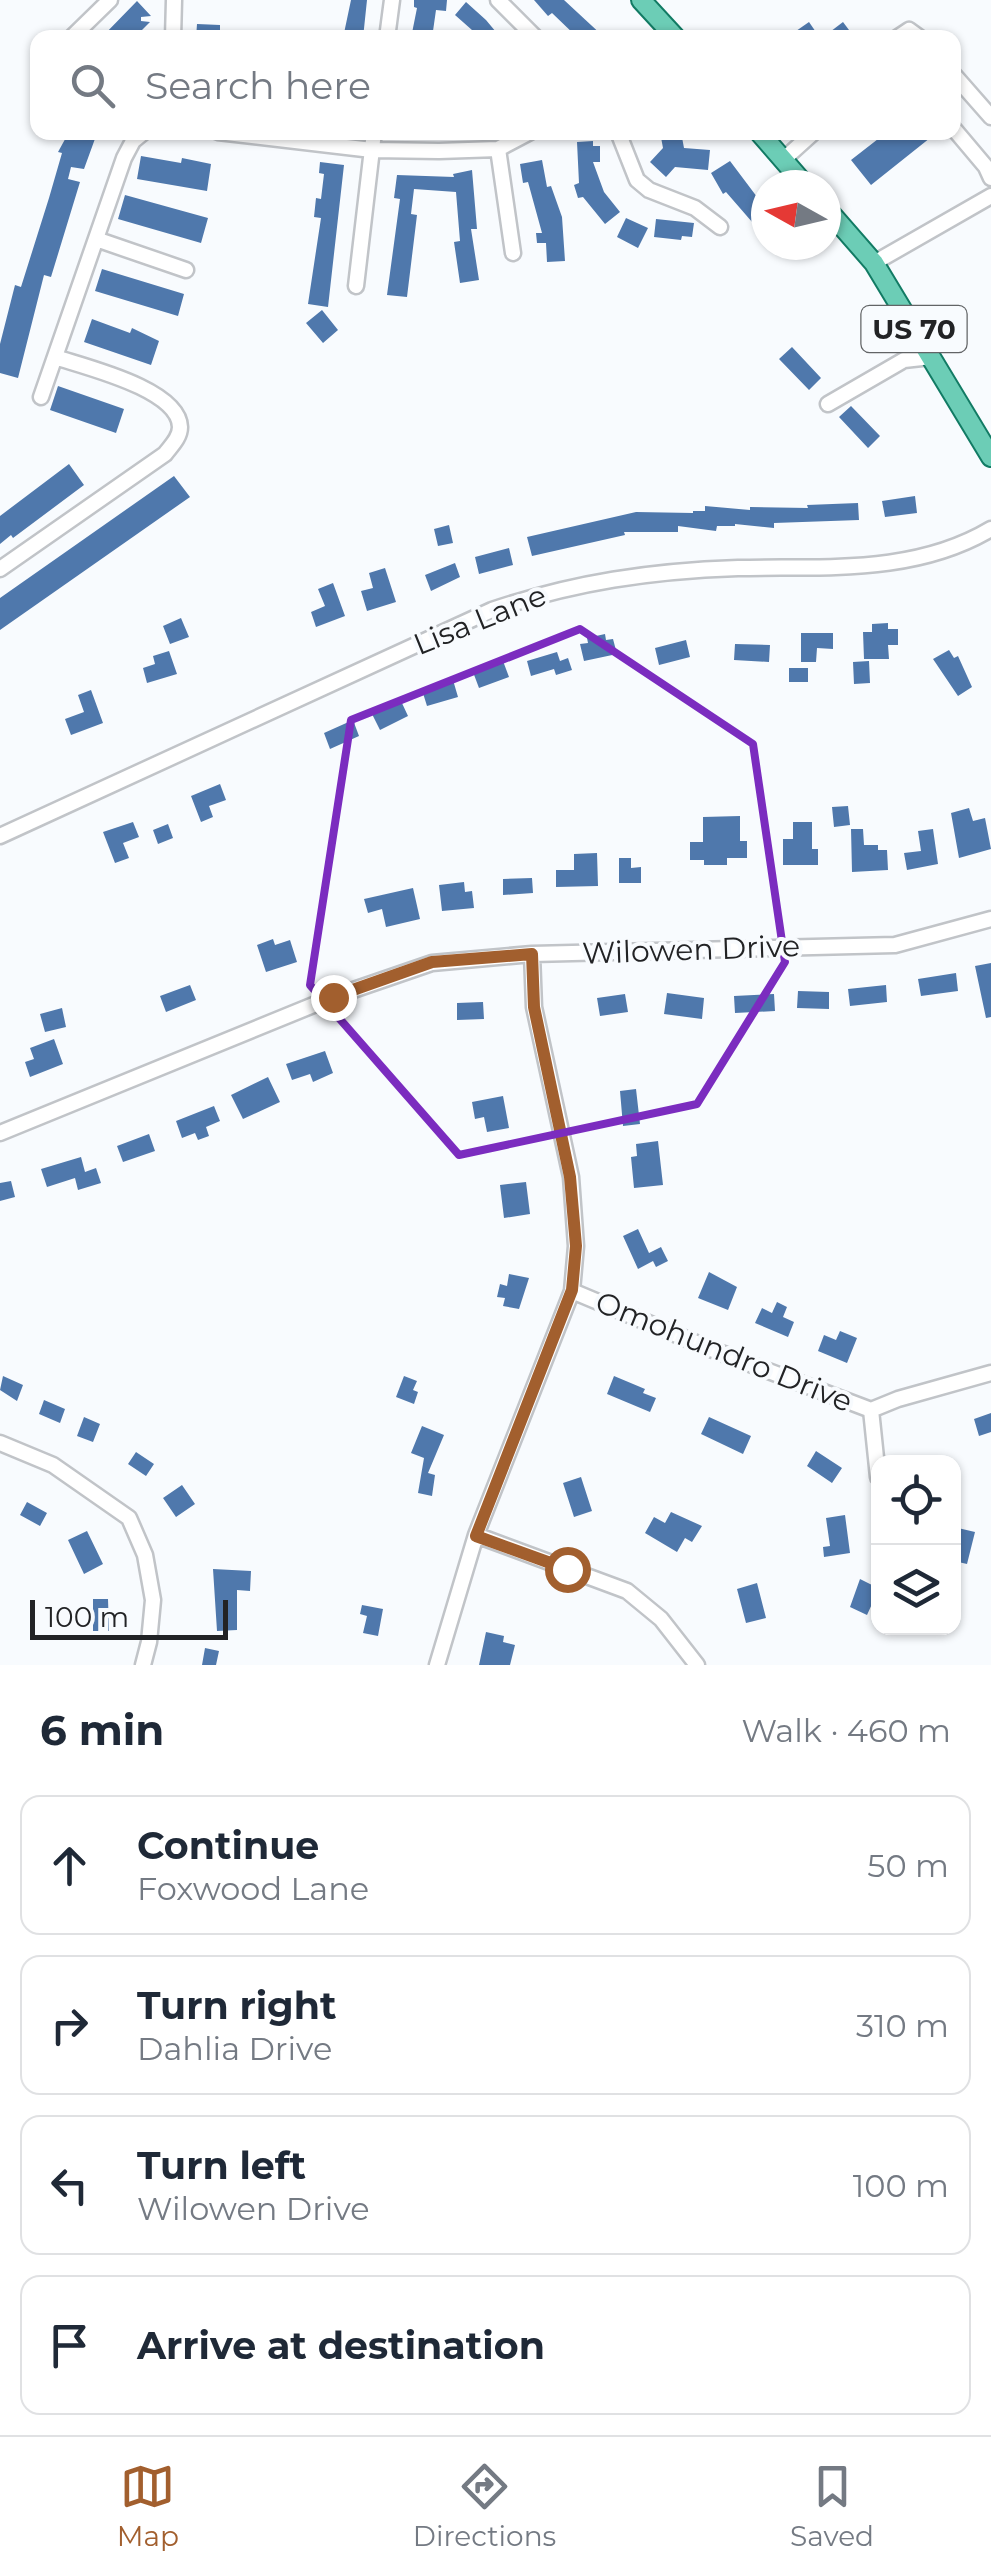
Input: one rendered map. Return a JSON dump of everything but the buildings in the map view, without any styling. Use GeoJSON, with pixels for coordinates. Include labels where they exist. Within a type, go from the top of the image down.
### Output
{"type":"FeatureCollection","features":[{"type":"Feature","properties":{"kind":"main road"},"geometry":{"type":"LineString","coordinates":[[641,0],[665,30]]}},
{"type":"Feature","properties":{"kind":"main road"},"geometry":{"type":"LineString","coordinates":[[766,140],[792,170]]}},
{"type":"Feature","properties":{"kind":"main road","name":"US 70"},"geometry":{"type":"LineString","coordinates":[[841,226],[874,264],[991,458]]}},
{"type":"Feature","properties":{"kind":"street"},"geometry":{"type":"LineString","coordinates":[[78,30],[110,0]]}},
{"type":"Feature","properties":{"kind":"street"},"geometry":{"type":"LineString","coordinates":[[173,30],[174,0]]}},
{"type":"Feature","properties":{"kind":"street"},"geometry":{"type":"LineString","coordinates":[[388,30],[392,0]]}},
{"type":"Feature","properties":{"kind":"street"},"geometry":{"type":"LineString","coordinates":[[498,0],[528,30]]}},
{"type":"Feature","properties":{"kind":"street"},"geometry":{"type":"LineString","coordinates":[[961,83],[991,117]]}},
{"type":"Feature","properties":{"kind":"street"},"geometry":{"type":"LineString","coordinates":[[961,136],[989,170]]}},
{"type":"Feature","properties":{"kind":"street"},"geometry":{"type":"LineString","coordinates":[[41,397],[124,158],[134,140]]}},
{"type":"Feature","properties":{"kind":"street"},"geometry":{"type":"LineString","coordinates":[[287,140],[372,150],[498,149],[515,140]]}},
{"type":"Feature","properties":{"kind":"street"},"geometry":{"type":"LineString","coordinates":[[356,286],[373,140]]}},
{"type":"Feature","properties":{"kind":"street"},"geometry":{"type":"LineString","coordinates":[[621,140],[636,180],[649,190],[696,208],[720,227]]}},
{"type":"Feature","properties":{"kind":"street"},"geometry":{"type":"LineString","coordinates":[[783,160],[805,140]]}},
{"type":"Feature","properties":{"kind":"street"},"geometry":{"type":"LineString","coordinates":[[498,149],[513,253]]}},
{"type":"Feature","properties":{"kind":"street"},"geometry":{"type":"LineString","coordinates":[[874,264],[991,196]]}},
{"type":"Feature","properties":{"kind":"street"},"geometry":{"type":"LineString","coordinates":[[96,239],[186,270]]}},
{"type":"Feature","properties":{"kind":"street"},"geometry":{"type":"LineString","coordinates":[[0,569],[165,454],[177,439],[180,426],[176,412],[160,396],[55,357]]}},
{"type":"Feature","properties":{"kind":"street"},"geometry":{"type":"LineString","coordinates":[[828,404],[904,360],[931,357]]}},
{"type":"Feature","properties":{"kind":"street","name":"Lisa Lane"},"geometry":{"type":"LineString","coordinates":[[0,836],[492,610],[550,590],[676,572],[914,560],[991,529]]}},
{"type":"Feature","properties":{"kind":"street","name":"Wilowen Drive"},"geometry":{"type":"LineString","coordinates":[[0,1133],[333,997],[432,962],[532,954],[895,945],[991,919]]}},
{"type":"Feature","properties":{"kind":"street"},"geometry":{"type":"LineString","coordinates":[[437,1665],[476,1536],[572,1290],[574,1205],[534,1007],[532,954]]}},
{"type":"Feature","properties":{"kind":"street","name":"Omohundro Drive"},"geometry":{"type":"LineString","coordinates":[[572,1290],[708,1348],[871,1410],[991,1373]]}},
{"type":"Feature","properties":{"kind":"street"},"geometry":{"type":"LineString","coordinates":[[871,1410],[876,1455]]}},
{"type":"Feature","properties":{"kind":"street"},"geometry":{"type":"LineString","coordinates":[[0,1443],[54,1464],[129,1518],[145,1556],[153,1600],[143,1665]]}},
{"type":"Feature","properties":{"kind":"street"},"geometry":{"type":"LineString","coordinates":[[476,1536],[627,1591],[661,1619],[697,1665]]}},
{"type":"Feature","properties":{"kind":"highlighted area"},"geometry":{"type":"Polygon","coordinates":[[[580,629],[753,744],[785,962],[697,1104],[459,1155],[310,985],[351,720],[580,629]]]}},
{"type":"Feature","properties":{"kind":"route"},"geometry":{"type":"LineString","coordinates":[[333,997],[432,962],[532,954],[534,1007],[576,1219],[572,1290],[476,1536],[567,1569]]}}]}
